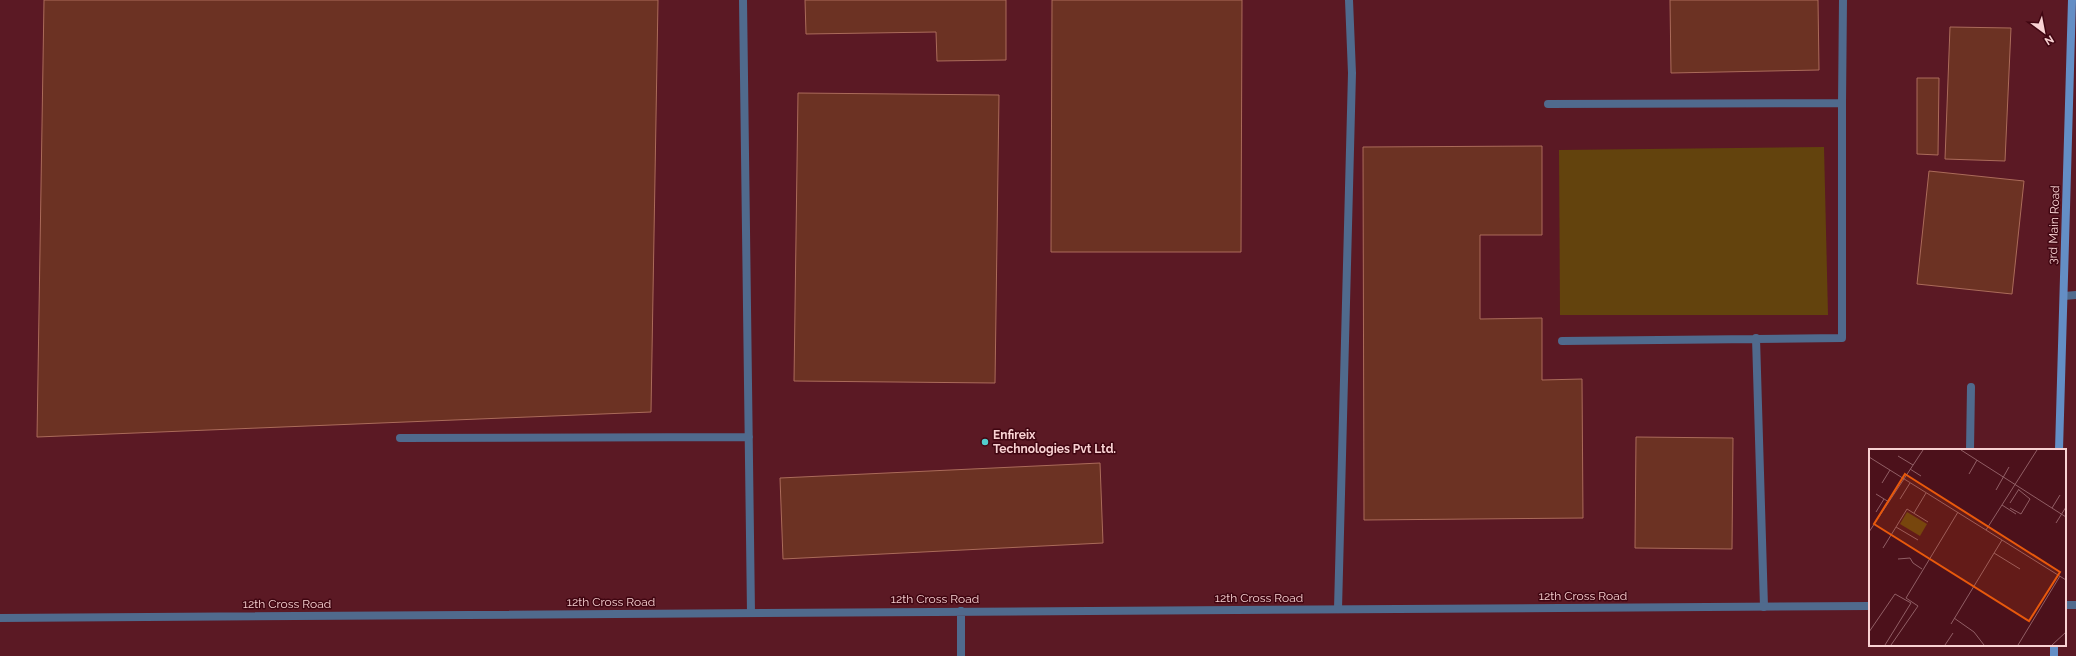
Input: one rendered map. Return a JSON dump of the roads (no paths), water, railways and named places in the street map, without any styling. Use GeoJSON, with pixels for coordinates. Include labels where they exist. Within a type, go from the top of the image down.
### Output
{"type":"FeatureCollection","features":[{"type":"Feature","properties":{"kind":"main road","name":"3rd Main Road"},"geometry":{"type":"LineString","coordinates":[[2059,449],[2072,0]]}},
{"type":"Feature","properties":{"kind":"street"},"geometry":{"type":"LineString","coordinates":[[743,0],[751,613]]}},
{"type":"Feature","properties":{"kind":"street"},"geometry":{"type":"LineString","coordinates":[[1338,609],[1352,73],[1349,0]]}},
{"type":"Feature","properties":{"kind":"street"},"geometry":{"type":"LineString","coordinates":[[1562,341],[1842,338],[1842,0]]}},
{"type":"Feature","properties":{"kind":"street"},"geometry":{"type":"LineString","coordinates":[[1548,104],[1842,103]]}},
{"type":"Feature","properties":{"kind":"street"},"geometry":{"type":"LineString","coordinates":[[2064,296],[2076,295]]}},
{"type":"Feature","properties":{"kind":"street"},"geometry":{"type":"LineString","coordinates":[[1756,338],[1764,607]]}},
{"type":"Feature","properties":{"kind":"street"},"geometry":{"type":"LineString","coordinates":[[1970,449],[1971,387]]}},
{"type":"Feature","properties":{"kind":"street"},"geometry":{"type":"LineString","coordinates":[[400,438],[749,437]]}},
{"type":"Feature","properties":{"kind":"street"},"geometry":{"type":"LineString","coordinates":[[2066,604],[2076,605]]}},
{"type":"Feature","properties":{"kind":"street","name":"12th Cross Road"},"geometry":{"type":"LineString","coordinates":[[0,618],[1869,606]]}},
{"type":"Feature","properties":{"kind":"street"},"geometry":{"type":"LineString","coordinates":[[961,611],[961,656]]}},
{"type":"Feature","properties":{"kind":"place","name":"Enfireix Technologies Pvt Ltd."},"geometry":{"type":"Point","coordinates":[985,442]}}]}
